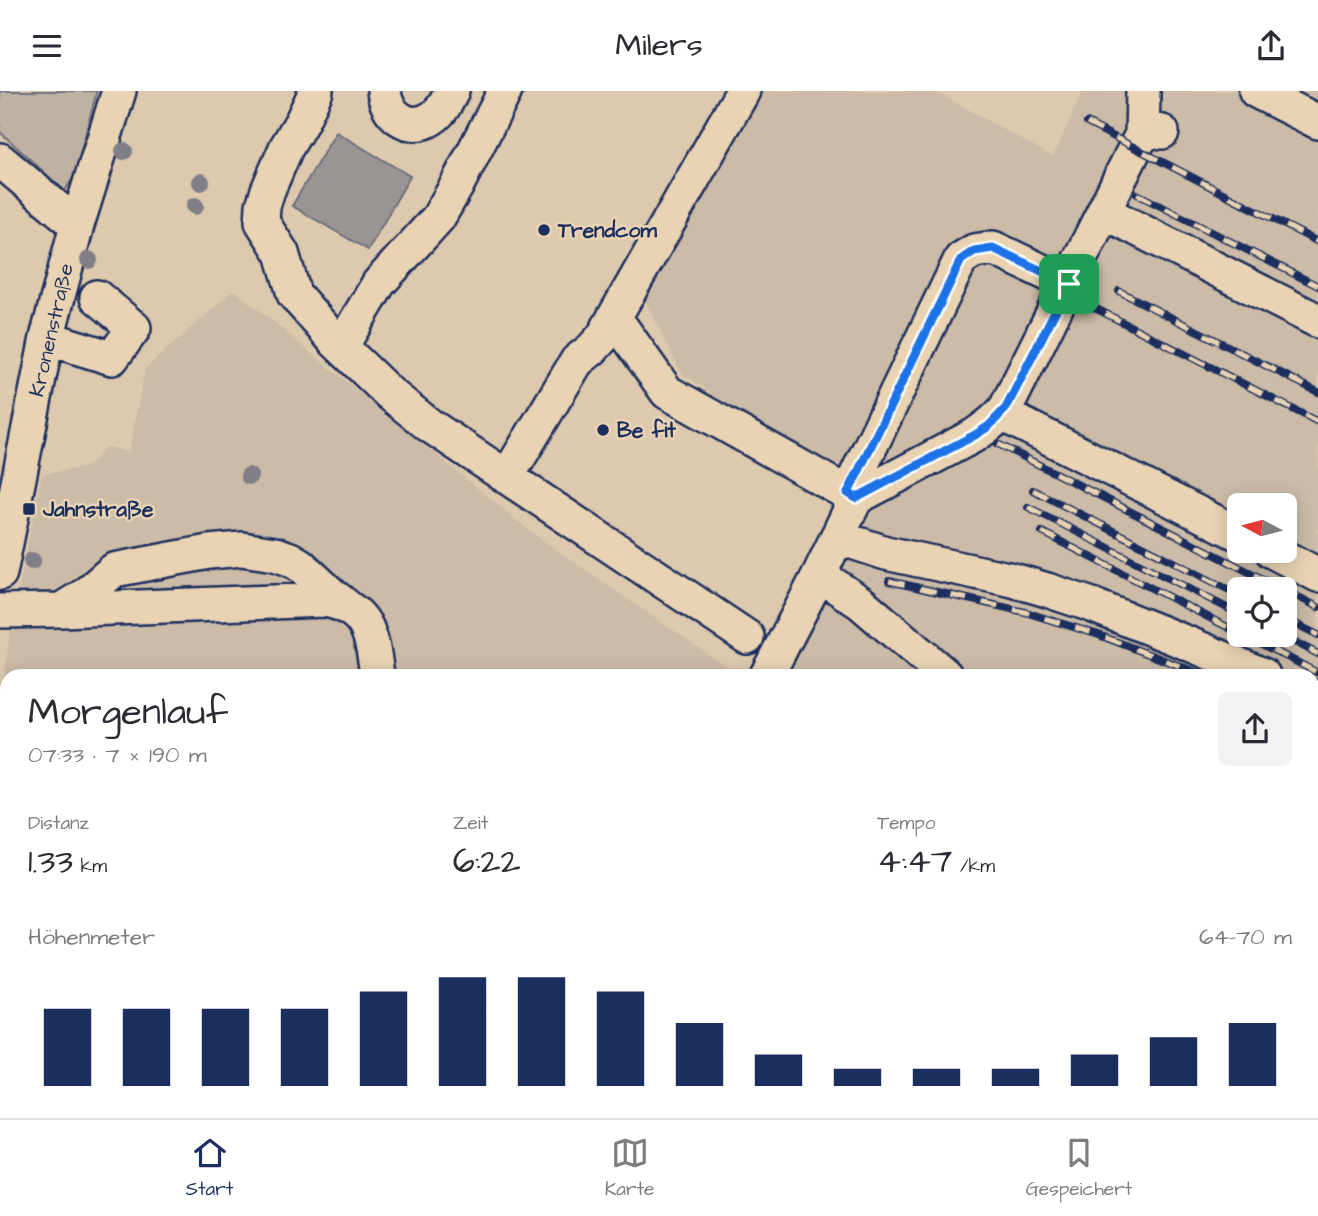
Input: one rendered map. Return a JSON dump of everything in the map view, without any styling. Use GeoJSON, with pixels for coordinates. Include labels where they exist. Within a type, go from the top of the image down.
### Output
{"type":"FeatureCollection","features":[{"type":"Feature","properties":{"kind":"street","name":"Kronenstraße"},"geometry":{"type":"LineString","coordinates":[[0,573],[11,459],[77,225],[119,91]]}},
{"type":"Feature","properties":{"kind":"street"},"geometry":{"type":"LineString","coordinates":[[316,91],[286,148],[263,206],[262,222],[282,253],[294,294],[341,347],[389,393],[429,425],[747,637]]}},
{"type":"Feature","properties":{"kind":"street"},"geometry":{"type":"LineString","coordinates":[[384,91],[390,111],[401,121],[419,123],[432,118],[442,109],[452,91]]}},
{"type":"Feature","properties":{"kind":"street"},"geometry":{"type":"LineString","coordinates":[[341,347],[379,283],[438,218],[505,91]]}},
{"type":"Feature","properties":{"kind":"street"},"geometry":{"type":"LineString","coordinates":[[507,477],[576,361],[603,337],[743,91]]}},
{"type":"Feature","properties":{"kind":"street"},"geometry":{"type":"LineString","coordinates":[[852,496],[975,435],[1002,414],[1104,212],[1152,134],[1143,91]]}},
{"type":"Feature","properties":{"kind":"street"},"geometry":{"type":"LineString","coordinates":[[1256,91],[1318,122]]}},
{"type":"Feature","properties":{"kind":"street"},"geometry":{"type":"LineString","coordinates":[[5,173],[77,225]]}},
{"type":"Feature","properties":{"kind":"street"},"geometry":{"type":"LineString","coordinates":[[1104,212],[1318,321]]}},
{"type":"Feature","properties":{"kind":"street"},"geometry":{"type":"LineString","coordinates":[[770,669],[837,537],[852,496],[961,260],[974,251],[993,248],[1069,284]]}},
{"type":"Feature","properties":{"kind":"street"},"geometry":{"type":"LineString","coordinates":[[47,338],[112,358],[134,328],[97,297]]}},
{"type":"Feature","properties":{"kind":"street"},"geometry":{"type":"LineString","coordinates":[[614,317],[667,392],[852,496]]}},
{"type":"Feature","properties":{"kind":"street"},"geometry":{"type":"LineString","coordinates":[[1002,414],[1227,528]]}},
{"type":"Feature","properties":{"kind":"street"},"geometry":{"type":"LineString","coordinates":[[837,537],[886,553],[1013,580],[1047,590],[1249,669]]}},
{"type":"Feature","properties":{"kind":"street"},"geometry":{"type":"LineString","coordinates":[[61,610],[85,595],[114,570],[209,552],[242,549],[275,554],[300,565],[360,616],[374,650],[376,669]]}},
{"type":"Feature","properties":{"kind":"street"},"geometry":{"type":"LineString","coordinates":[[1295,563],[1318,575]]}},
{"type":"Feature","properties":{"kind":"street"},"geometry":{"type":"LineString","coordinates":[[819,575],[861,603],[938,669]]}},
{"type":"Feature","properties":{"kind":"street"},"geometry":{"type":"LineString","coordinates":[[0,611],[324,600],[351,609]]}},
{"type":"Feature","properties":{"kind":"shaded area"},"geometry":{"type":"Polygon","coordinates":[[[0,91],[97,91],[74,176],[65,191],[0,132],[0,91]]]}},
{"type":"Feature","properties":{"kind":"shaded area"},"geometry":{"type":"Polygon","coordinates":[[[758,91],[935,91],[1053,157],[1083,91],[1318,91],[1318,669],[774,669],[795,598],[844,468],[748,420],[681,372],[643,296],[758,91]]]}},
{"type":"Feature","properties":{"kind":"shaded area"},"geometry":{"type":"Polygon","coordinates":[[[336,132],[410,176],[368,250],[292,206],[336,132]]]}},
{"type":"Feature","properties":{"kind":"shaded area"},"geometry":{"type":"Polygon","coordinates":[[[234,290],[536,536],[729,669],[5,669],[42,474],[83,468],[93,462],[106,447],[129,452],[145,369],[234,290]]]}},
{"type":"Feature","properties":{"kind":"railway"},"geometry":{"type":"LineString","coordinates":[[1087,123],[1318,242]]}},
{"type":"Feature","properties":{"kind":"railway"},"geometry":{"type":"LineString","coordinates":[[1137,194],[1318,286]]}},
{"type":"Feature","properties":{"kind":"railway"},"geometry":{"type":"LineString","coordinates":[[1119,291],[1318,392]]}},
{"type":"Feature","properties":{"kind":"railway"},"geometry":{"type":"LineString","coordinates":[[1077,299],[1318,422]]}},
{"type":"Feature","properties":{"kind":"railway"},"geometry":{"type":"LineString","coordinates":[[998,444],[1318,607]]}},
{"type":"Feature","properties":{"kind":"railway"},"geometry":{"type":"LineString","coordinates":[[1033,490],[1227,589]]}},
{"type":"Feature","properties":{"kind":"railway"},"geometry":{"type":"LineString","coordinates":[[1028,507],[1227,608]]}},
{"type":"Feature","properties":{"kind":"railway"},"geometry":{"type":"LineString","coordinates":[[1042,532],[1227,627]]}},
{"type":"Feature","properties":{"kind":"railway"},"geometry":{"type":"LineString","coordinates":[[889,581],[1025,612],[1099,635],[1187,669]]}},
{"type":"Feature","properties":{"kind":"railway"},"geometry":{"type":"LineString","coordinates":[[1297,624],[1318,635]]}},
{"type":"Feature","properties":{"kind":"railway"},"geometry":{"type":"LineString","coordinates":[[1297,643],[1318,654]]}},
{"type":"Feature","properties":{"kind":"railway"},"geometry":{"type":"LineString","coordinates":[[1267,647],[1310,669]]}},
{"type":"Feature","properties":{"kind":"place","name":"Trendcom"},"geometry":{"type":"Point","coordinates":[544,230]}},
{"type":"Feature","properties":{"kind":"place","name":"Be fit"},"geometry":{"type":"Point","coordinates":[603,430]}},
{"type":"Feature","properties":{"kind":"place","name":"Jahnstraße"},"geometry":{"type":"Point","coordinates":[29,509]}},
{"type":"Feature","properties":{"kind":"route"},"geometry":{"type":"LineString","coordinates":[[993,248],[1069,284],[1002,414],[975,435],[856,498],[848,493],[961,260],[974,251],[993,248]]}}]}
